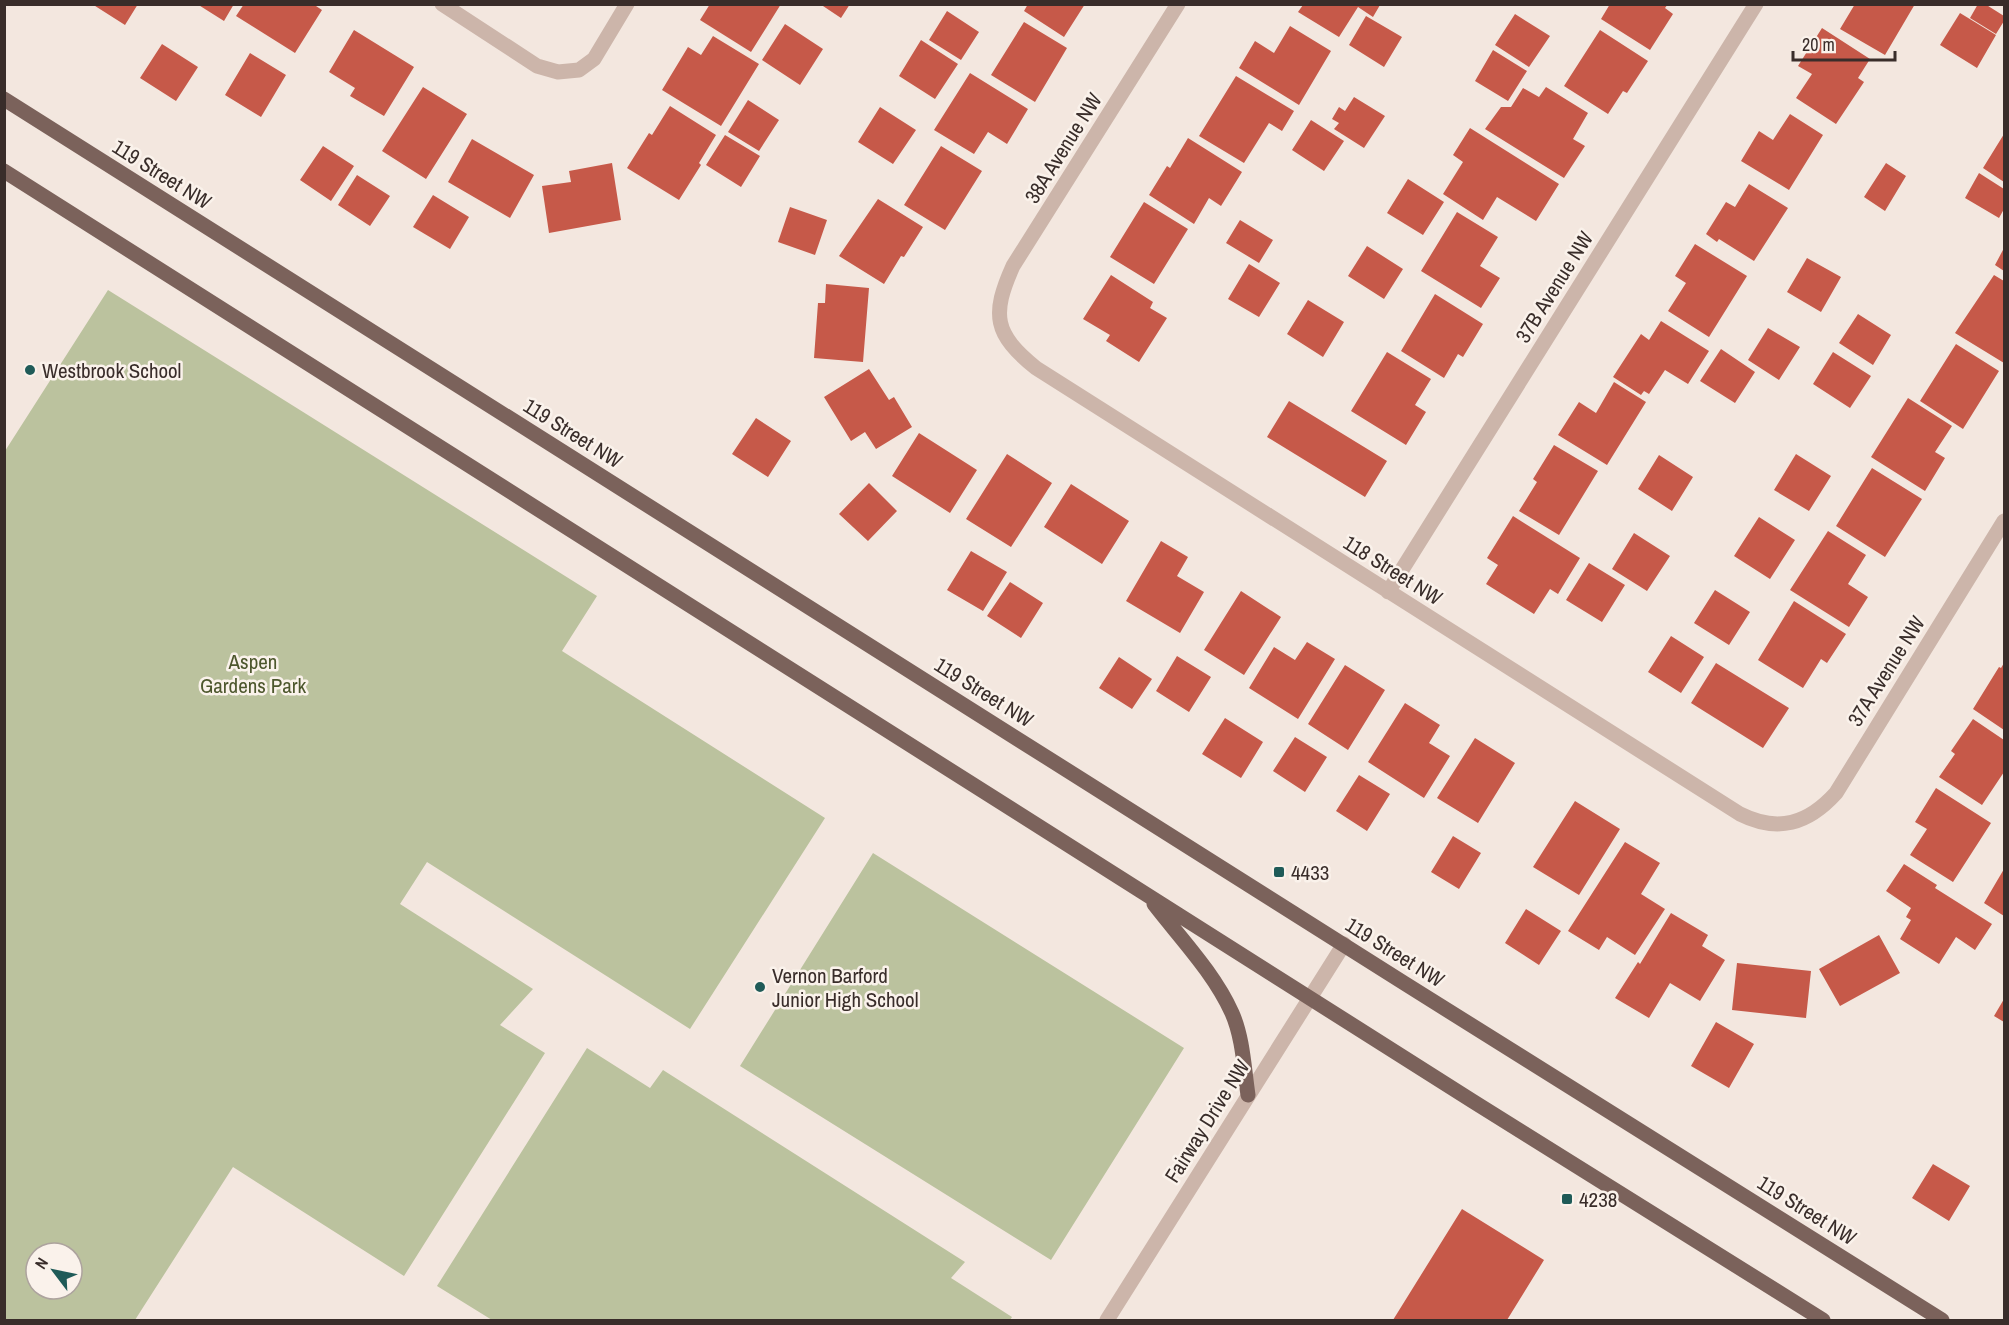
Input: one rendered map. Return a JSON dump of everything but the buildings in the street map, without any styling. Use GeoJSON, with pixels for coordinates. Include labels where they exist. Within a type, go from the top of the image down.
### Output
{"type":"FeatureCollection","features":[{"type":"Feature","properties":{"kind":"main road","name":"119 Street NW"},"geometry":{"type":"LineString","coordinates":[[4,99],[1942,1320]]}},
{"type":"Feature","properties":{"kind":"main road"},"geometry":{"type":"LineString","coordinates":[[4,171],[1474,1102],[1823,1320]]}},
{"type":"Feature","properties":{"kind":"main road"},"geometry":{"type":"LineString","coordinates":[[1147,895],[1214,982],[1232,1015],[1242,1054],[1248,1095]]}},
{"type":"Feature","properties":{"kind":"street"},"geometry":{"type":"LineString","coordinates":[[442,4],[537,66],[558,72],[579,70],[594,59],[627,4]]}},
{"type":"Feature","properties":{"kind":"street","name":"38A Avenue NW"},"geometry":{"type":"LineString","coordinates":[[1000,321],[1000,302],[1004,285],[1013,266],[1178,4]]}},
{"type":"Feature","properties":{"kind":"street","name":"37B Avenue NW"},"geometry":{"type":"LineString","coordinates":[[1388,592],[1756,4]]}},
{"type":"Feature","properties":{"kind":"street","name":"118 Street NW"},"geometry":{"type":"LineString","coordinates":[[1000,321],[1006,340],[1036,368],[1740,814],[1753,820],[1786,824]]}},
{"type":"Feature","properties":{"kind":"street","name":"37A Avenue NW"},"geometry":{"type":"LineString","coordinates":[[1786,824],[1804,819],[1823,807],[1836,793],[2004,521]]}},
{"type":"Feature","properties":{"kind":"street","name":"Fairway Drive NW"},"geometry":{"type":"LineString","coordinates":[[1107,1320],[1344,944]]}},
{"type":"Feature","properties":{"kind":"green space","name":"Aspen Gardens Park"},"geometry":{"type":"Polygon","coordinates":[[[108,290],[597,596],[562,651],[825,818],[690,1029],[427,862],[400,904],[533,989],[500,1025],[545,1053],[404,1276],[233,1167],[135,1320],[5,1320],[5,451],[108,290]]]}},
{"type":"Feature","properties":{"kind":"green space"},"geometry":{"type":"Polygon","coordinates":[[[873,853],[1184,1048],[1051,1260],[740,1066],[873,853]]]}},
{"type":"Feature","properties":{"kind":"green space"},"geometry":{"type":"Polygon","coordinates":[[[587,1048],[650,1088],[663,1070],[965,1262],[951,1278],[1012,1317],[1010,1320],[492,1320],[437,1286],[587,1048]]]}},
{"type":"Feature","properties":{"kind":"place","name":"Westbrook School"},"geometry":{"type":"Point","coordinates":[30,370]}},
{"type":"Feature","properties":{"kind":"place","name":"4433"},"geometry":{"type":"Point","coordinates":[1279,872]}},
{"type":"Feature","properties":{"kind":"place","name":"Vernon Barford Junior High School"},"geometry":{"type":"Point","coordinates":[760,987]}},
{"type":"Feature","properties":{"kind":"place","name":"4238"},"geometry":{"type":"Point","coordinates":[1567,1199]}}]}
